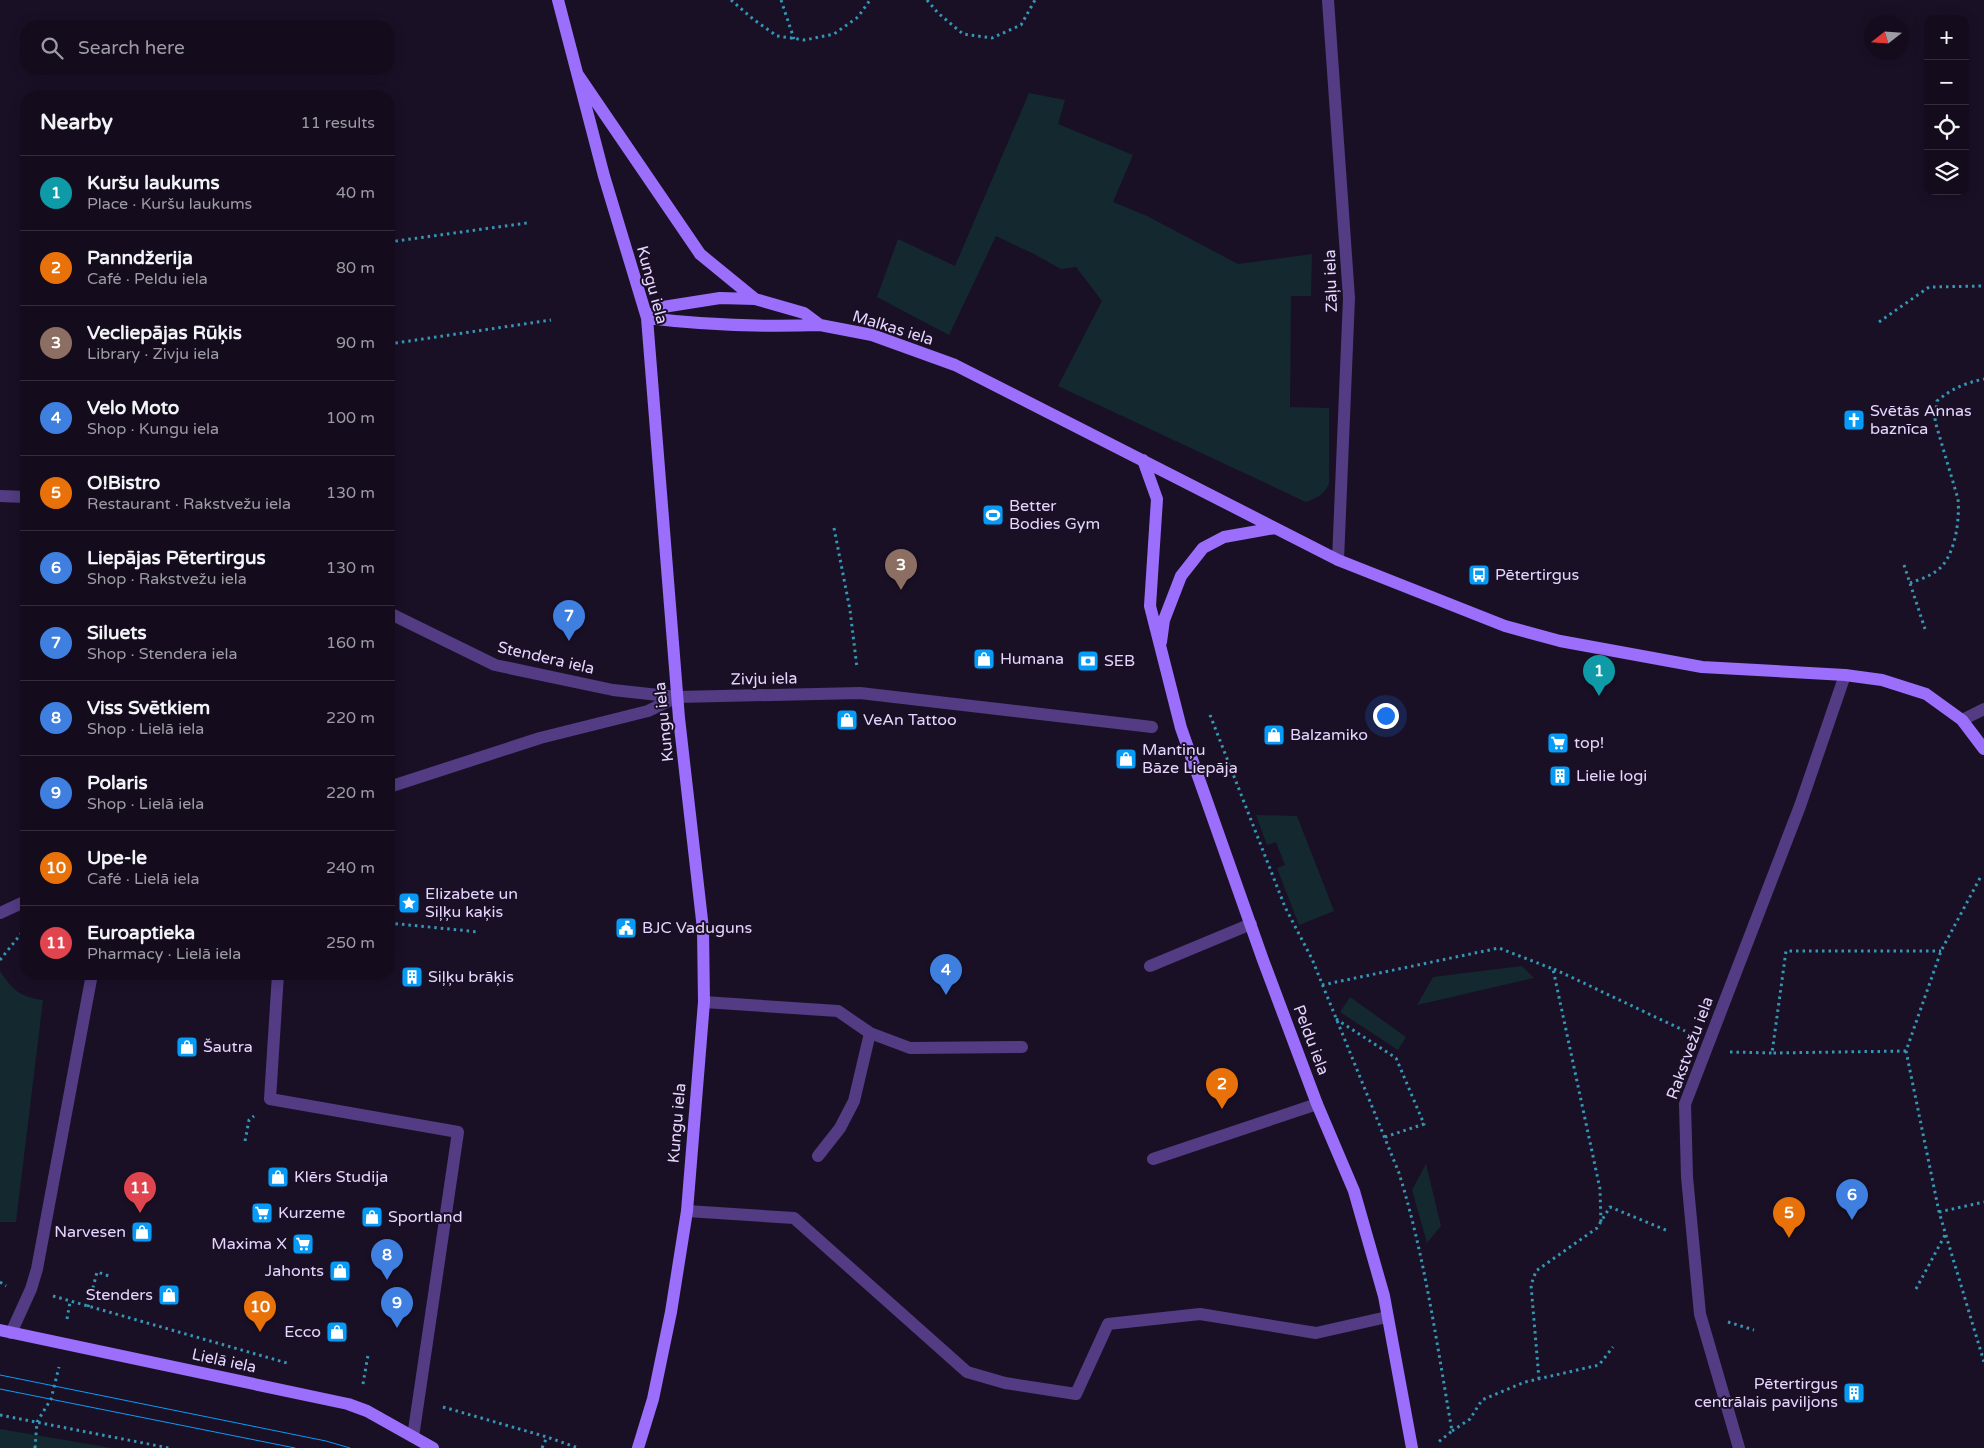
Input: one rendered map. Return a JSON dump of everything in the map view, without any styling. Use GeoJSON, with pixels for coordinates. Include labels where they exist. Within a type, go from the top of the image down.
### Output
{"type":"FeatureCollection","features":[{"type":"Feature","properties":{"kind":"street","name":"Kungu iela"},"geometry":{"type":"LineString","coordinates":[[558,0],[604,176],[647,318],[677,697],[703,929],[704,1002],[687,1211],[671,1312],[653,1399],[638,1448]]}},
{"type":"Feature","properties":{"kind":"street","name":"Zāļu iela"},"geometry":{"type":"LineString","coordinates":[[1328,0],[1349,298],[1338,560]]}},
{"type":"Feature","properties":{"kind":"street","name":"Malkas iela"},"geometry":{"type":"LineString","coordinates":[[578,75],[700,254],[754,299],[804,313],[820,325],[872,335],[955,365],[1338,560],[1505,626],[1560,641],[1702,667],[1845,675],[1882,680],[1926,694],[1962,720],[1984,749]]}},
{"type":"Feature","properties":{"kind":"street"},"geometry":{"type":"LineString","coordinates":[[647,318],[663,308],[720,298],[754,299]]}},
{"type":"Feature","properties":{"kind":"street"},"geometry":{"type":"LineString","coordinates":[[647,318],[692,323],[820,325]]}},
{"type":"Feature","properties":{"kind":"street","name":"Peldu iela"},"geometry":{"type":"LineString","coordinates":[[1143,460],[1157,499],[1150,606],[1181,728],[1262,960],[1354,1191],[1384,1296],[1412,1448]]}},
{"type":"Feature","properties":{"kind":"street"},"geometry":{"type":"LineString","coordinates":[[0,496],[20,497]]}},
{"type":"Feature","properties":{"kind":"street"},"geometry":{"type":"LineString","coordinates":[[1160,649],[1164,620],[1181,576],[1203,548],[1224,538],[1275,528]]}},
{"type":"Feature","properties":{"kind":"street","name":"Stendera iela"},"geometry":{"type":"LineString","coordinates":[[395,616],[495,665],[613,690],[677,697]]}},
{"type":"Feature","properties":{"kind":"street","name":"Rakstvežu iela"},"geometry":{"type":"LineString","coordinates":[[1739,1448],[1700,1314],[1687,1177],[1685,1104],[1800,806],[1845,675]]}},
{"type":"Feature","properties":{"kind":"street","name":"Zivju iela"},"geometry":{"type":"LineString","coordinates":[[395,785],[540,738],[648,711],[677,697],[860,694],[1152,727]]}},
{"type":"Feature","properties":{"kind":"street"},"geometry":{"type":"LineString","coordinates":[[1962,720],[1984,708]]}},
{"type":"Feature","properties":{"kind":"street"},"geometry":{"type":"LineString","coordinates":[[0,912],[20,904]]}},
{"type":"Feature","properties":{"kind":"street"},"geometry":{"type":"LineString","coordinates":[[1150,966],[1251,924]]}},
{"type":"Feature","properties":{"kind":"street"},"geometry":{"type":"LineString","coordinates":[[5,1332],[31,1289],[37,1269],[91,980]]}},
{"type":"Feature","properties":{"kind":"street"},"geometry":{"type":"LineString","coordinates":[[278,980],[270,1099],[458,1132],[413,1437]]}},
{"type":"Feature","properties":{"kind":"street"},"geometry":{"type":"LineString","coordinates":[[704,1002],[838,1011],[870,1033],[910,1048],[1022,1047]]}},
{"type":"Feature","properties":{"kind":"street"},"geometry":{"type":"LineString","coordinates":[[818,1156],[840,1128],[854,1101],[870,1033]]}},
{"type":"Feature","properties":{"kind":"street"},"geometry":{"type":"LineString","coordinates":[[1153,1159],[1318,1104]]}},
{"type":"Feature","properties":{"kind":"street"},"geometry":{"type":"LineString","coordinates":[[687,1211],[794,1218],[966,1372],[1005,1383],[1076,1394],[1108,1324],[1200,1314],[1316,1333],[1387,1318]]}},
{"type":"Feature","properties":{"kind":"street","name":"Lielā iela"},"geometry":{"type":"LineString","coordinates":[[5,1332],[348,1404],[367,1411],[433,1448]]}},
{"type":"Feature","properties":{"kind":"path"},"geometry":{"type":"LineString","coordinates":[[731,0],[733,4],[778,36],[805,40],[834,34],[858,17],[870,0]]}},
{"type":"Feature","properties":{"kind":"path"},"geometry":{"type":"LineString","coordinates":[[781,0],[794,39]]}},
{"type":"Feature","properties":{"kind":"path"},"geometry":{"type":"LineString","coordinates":[[927,0],[938,13],[963,34],[992,38],[1021,25],[1035,0]]}},
{"type":"Feature","properties":{"kind":"path"},"geometry":{"type":"LineString","coordinates":[[395,241],[527,223]]}},
{"type":"Feature","properties":{"kind":"path"},"geometry":{"type":"LineString","coordinates":[[1879,322],[1929,287],[1984,286]]}},
{"type":"Feature","properties":{"kind":"path"},"geometry":{"type":"LineString","coordinates":[[395,343],[550,320]]}},
{"type":"Feature","properties":{"kind":"path"},"geometry":{"type":"LineString","coordinates":[[1910,584],[1937,571],[1948,556],[1956,535],[1959,512],[1958,499],[1935,421],[1937,402],[1948,392],[1963,384],[1984,379]]}},
{"type":"Feature","properties":{"kind":"path"},"geometry":{"type":"LineString","coordinates":[[834,528],[850,610],[860,694]]}},
{"type":"Feature","properties":{"kind":"path"},"geometry":{"type":"LineString","coordinates":[[1904,565],[1924,629]]}},
{"type":"Feature","properties":{"kind":"path"},"geometry":{"type":"LineString","coordinates":[[1210,715],[1285,907],[1312,959],[1400,1173],[1409,1203],[1426,1283],[1452,1431]]}},
{"type":"Feature","properties":{"kind":"path"},"geometry":{"type":"LineString","coordinates":[[1980,878],[1941,951],[1906,1051],[1939,1212],[1984,1362]]}},
{"type":"Feature","properties":{"kind":"path"},"geometry":{"type":"LineString","coordinates":[[395,924],[478,932]]}},
{"type":"Feature","properties":{"kind":"path"},"geometry":{"type":"LineString","coordinates":[[0,960],[20,935]]}},
{"type":"Feature","properties":{"kind":"path"},"geometry":{"type":"LineString","coordinates":[[1322,985],[1499,948],[1553,969],[1685,1031]]}},
{"type":"Feature","properties":{"kind":"path"},"geometry":{"type":"LineString","coordinates":[[1772,1052],[1786,951],[1941,951]]}},
{"type":"Feature","properties":{"kind":"path"},"geometry":{"type":"LineString","coordinates":[[1553,969],[1600,1189],[1601,1223]]}},
{"type":"Feature","properties":{"kind":"path"},"geometry":{"type":"LineString","coordinates":[[1336,1019],[1396,1058],[1424,1124],[1385,1136]]}},
{"type":"Feature","properties":{"kind":"path"},"geometry":{"type":"LineString","coordinates":[[1725,1050],[1734,1053],[1906,1051]]}},
{"type":"Feature","properties":{"kind":"path"},"geometry":{"type":"LineString","coordinates":[[1939,1212],[1984,1202]]}},
{"type":"Feature","properties":{"kind":"path"},"geometry":{"type":"LineString","coordinates":[[1539,1379],[1531,1285],[1536,1270],[1598,1228],[1610,1207],[1670,1232]]}},
{"type":"Feature","properties":{"kind":"path"},"geometry":{"type":"LineString","coordinates":[[1916,1289],[1945,1235]]}},
{"type":"Feature","properties":{"kind":"path"},"geometry":{"type":"LineString","coordinates":[[88,1307],[97,1272],[109,1276]]}},
{"type":"Feature","properties":{"kind":"path"},"geometry":{"type":"LineString","coordinates":[[35,1448],[38,1422],[51,1398],[70,1302]]}},
{"type":"Feature","properties":{"kind":"path"},"geometry":{"type":"LineString","coordinates":[[1724,1321],[1754,1330]]}},
{"type":"Feature","properties":{"kind":"path"},"geometry":{"type":"LineString","coordinates":[[1432,1448],[1470,1419],[1482,1400],[1525,1382],[1599,1365],[1613,1347]]}},
{"type":"Feature","properties":{"kind":"path"},"geometry":{"type":"LineString","coordinates":[[363,1384],[368,1355]]}},
{"type":"Feature","properties":{"kind":"path"},"geometry":{"type":"LineString","coordinates":[[0,1415],[169,1448]]}},
{"type":"Feature","properties":{"kind":"path"},"geometry":{"type":"LineString","coordinates":[[542,1448],[548,1437]]}},
{"type":"Feature","properties":{"kind":"shaded area"},"geometry":{"type":"Polygon","coordinates":[[[1029,93],[1065,100],[1058,124],[1133,155],[1113,202],[1147,216],[1238,264],[1312,254],[1311,296],[1291,296],[1290,407],[1329,408],[1329,484],[1319,496],[1306,502],[1058,386],[1102,301],[1076,267],[1061,269],[996,236],[949,335],[877,297],[898,239],[955,266],[1029,93]]]}},
{"type":"Feature","properties":{"kind":"shaded area"},"geometry":{"type":"Polygon","coordinates":[[[1256,815],[1297,816],[1334,911],[1299,925],[1277,868],[1285,865],[1276,842],[1267,845],[1256,815]]]}},
{"type":"Feature","properties":{"kind":"shaded area"},"geometry":{"type":"Polygon","coordinates":[[[1522,966],[1534,978],[1417,1005],[1433,977],[1522,966]]]}},
{"type":"Feature","properties":{"kind":"shaded area"},"geometry":{"type":"Polygon","coordinates":[[[0,971],[8,983],[17,991],[28,997],[43,1000],[16,1222],[0,1222],[0,971]]]}},
{"type":"Feature","properties":{"kind":"shaded area"},"geometry":{"type":"Polygon","coordinates":[[[1350,997],[1406,1037],[1398,1050],[1340,1012],[1350,997]]]}},
{"type":"Feature","properties":{"kind":"shaded area"},"geometry":{"type":"Polygon","coordinates":[[[1426,1164],[1441,1226],[1427,1243],[1412,1190],[1426,1164]]]}},
{"type":"Feature","properties":{"kind":"shaded area"},"geometry":{"type":"Polygon","coordinates":[[[0,1429],[112,1448],[0,1448],[0,1429]]]}},
{"type":"Feature","properties":{"kind":"tram line"},"geometry":{"type":"LineString","coordinates":[[0,1375],[326,1441],[350,1448]]}},
{"type":"Feature","properties":{"kind":"tram line"},"geometry":{"type":"LineString","coordinates":[[0,1389],[295,1448]]}},
{"type":"Feature","properties":{"kind":"place","name":"Svētās Annas baznīca"},"geometry":{"type":"Point","coordinates":[1854,420]}},
{"type":"Feature","properties":{"kind":"place","name":"Better Bodies Gym"},"geometry":{"type":"Point","coordinates":[993,515]}},
{"type":"Feature","properties":{"kind":"place","name":"Pētertirgus"},"geometry":{"type":"Point","coordinates":[1479,575]}},
{"type":"Feature","properties":{"kind":"place","name":"Vecliepājas Rūķis"},"geometry":{"type":"Point","coordinates":[901,590]}},
{"type":"Feature","properties":{"kind":"place","name":"Siluets"},"geometry":{"type":"Point","coordinates":[569,641]}},
{"type":"Feature","properties":{"kind":"place","name":"Humana"},"geometry":{"type":"Point","coordinates":[984,659]}},
{"type":"Feature","properties":{"kind":"place","name":"SEB"},"geometry":{"type":"Point","coordinates":[1088,661]}},
{"type":"Feature","properties":{"kind":"place","name":"Kuršu laukums"},"geometry":{"type":"Point","coordinates":[1599,696]}},
{"type":"Feature","properties":{"kind":"place","name":"VeAn Tattoo"},"geometry":{"type":"Point","coordinates":[847,720]}},
{"type":"Feature","properties":{"kind":"place","name":"Balzamiko"},"geometry":{"type":"Point","coordinates":[1274,735]}},
{"type":"Feature","properties":{"kind":"place","name":"top!"},"geometry":{"type":"Point","coordinates":[1558,743]}},
{"type":"Feature","properties":{"kind":"place","name":"Mantiņu Bāze Liepāja"},"geometry":{"type":"Point","coordinates":[1126,759]}},
{"type":"Feature","properties":{"kind":"place","name":"Lielie logi"},"geometry":{"type":"Point","coordinates":[1560,776]}},
{"type":"Feature","properties":{"kind":"place","name":"Elizabete un Siļķu kaķis"},"geometry":{"type":"Point","coordinates":[409,903]}},
{"type":"Feature","properties":{"kind":"place","name":"BJC Vaduguns"},"geometry":{"type":"Point","coordinates":[626,928]}},
{"type":"Feature","properties":{"kind":"place","name":"Siļķu brāķis"},"geometry":{"type":"Point","coordinates":[412,977]}},
{"type":"Feature","properties":{"kind":"place","name":"Velo Moto"},"geometry":{"type":"Point","coordinates":[946,995]}},
{"type":"Feature","properties":{"kind":"place","name":"Šautra"},"geometry":{"type":"Point","coordinates":[187,1047]}},
{"type":"Feature","properties":{"kind":"place","name":"Panndžerija"},"geometry":{"type":"Point","coordinates":[1222,1109]}},
{"type":"Feature","properties":{"kind":"place","name":"Klērs Studija"},"geometry":{"type":"Point","coordinates":[278,1177]}},
{"type":"Feature","properties":{"kind":"place","name":"Euroaptieka"},"geometry":{"type":"Point","coordinates":[140,1213]}},
{"type":"Feature","properties":{"kind":"place","name":"Kurzeme"},"geometry":{"type":"Point","coordinates":[262,1213]}},
{"type":"Feature","properties":{"kind":"place","name":"Sportland"},"geometry":{"type":"Point","coordinates":[372,1217]}},
{"type":"Feature","properties":{"kind":"place","name":"Liepājas Pētertirgus"},"geometry":{"type":"Point","coordinates":[1852,1220]}},
{"type":"Feature","properties":{"kind":"place","name":"Narvesen"},"geometry":{"type":"Point","coordinates":[142,1232]}},
{"type":"Feature","properties":{"kind":"place","name":"O!Bistro"},"geometry":{"type":"Point","coordinates":[1789,1238]}},
{"type":"Feature","properties":{"kind":"place","name":"Maxima X"},"geometry":{"type":"Point","coordinates":[303,1244]}},
{"type":"Feature","properties":{"kind":"place","name":"Jahonts"},"geometry":{"type":"Point","coordinates":[340,1271]}},
{"type":"Feature","properties":{"kind":"place","name":"Viss Svētkiem"},"geometry":{"type":"Point","coordinates":[387,1280]}},
{"type":"Feature","properties":{"kind":"place","name":"Stenders"},"geometry":{"type":"Point","coordinates":[169,1295]}},
{"type":"Feature","properties":{"kind":"place","name":"Polaris"},"geometry":{"type":"Point","coordinates":[397,1328]}},
{"type":"Feature","properties":{"kind":"place","name":"Upe-le"},"geometry":{"type":"Point","coordinates":[260,1332]}},
{"type":"Feature","properties":{"kind":"place","name":"Ecco"},"geometry":{"type":"Point","coordinates":[337,1332]}},
{"type":"Feature","properties":{"kind":"place","name":"Pētertirgus centrālais paviljons"},"geometry":{"type":"Point","coordinates":[1854,1393]}}]}
